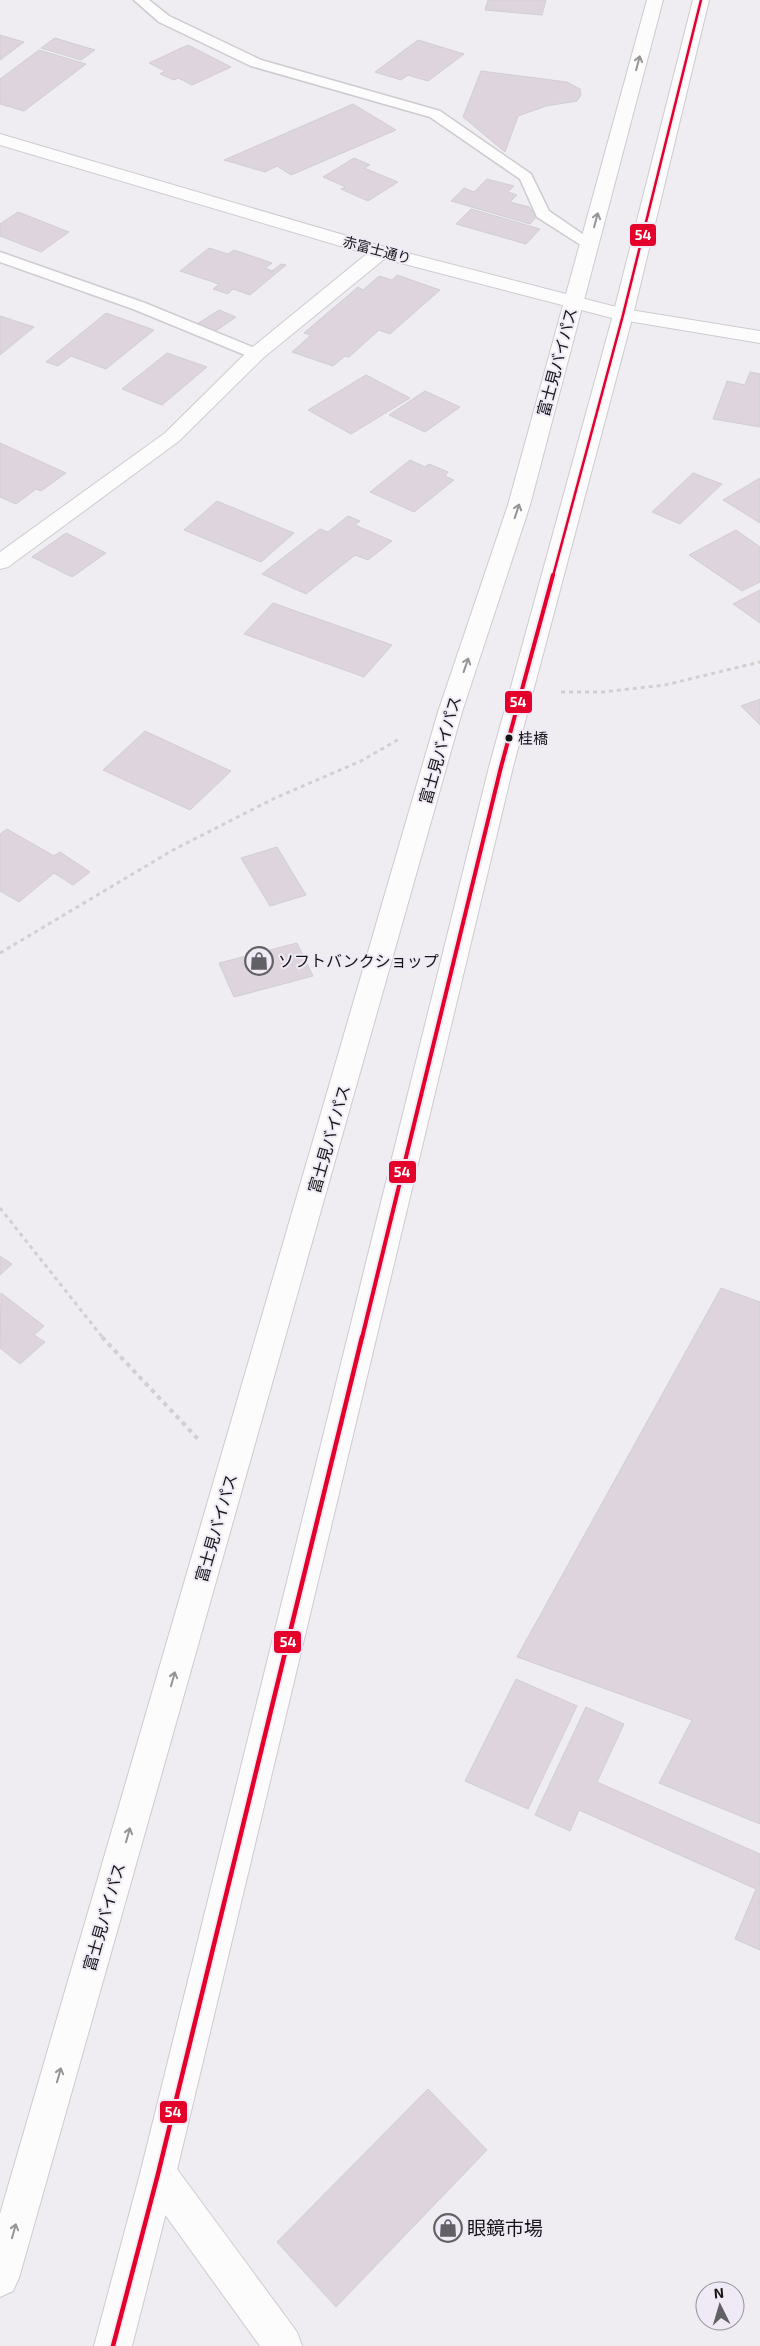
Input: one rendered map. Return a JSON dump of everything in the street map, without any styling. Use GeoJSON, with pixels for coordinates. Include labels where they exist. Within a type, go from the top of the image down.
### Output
{"type":"FeatureCollection","features":[{"type":"Feature","properties":{"kind":"main road","name":"富士見バイパス"},"geometry":{"type":"LineString","coordinates":[[0,2278],[450,712],[519,505],[655,0]]}},
{"type":"Feature","properties":{"kind":"main road"},"geometry":{"type":"LineString","coordinates":[[113,2346],[158,2174],[515,714],[623,315],[701,0]]}},
{"type":"Feature","properties":{"kind":"main road","name":"赤富士通り"},"geometry":{"type":"LineString","coordinates":[[0,139],[380,252],[573,300],[623,315],[760,337]]}},
{"type":"Feature","properties":{"kind":"main road"},"geometry":{"type":"LineString","coordinates":[[0,562],[172,437],[256,354],[380,252]]}},
{"type":"Feature","properties":{"kind":"main road"},"geometry":{"type":"LineString","coordinates":[[158,2174],[283,2346]]}},
{"type":"Feature","properties":{"kind":"lane"},"geometry":{"type":"LineString","coordinates":[[141,0],[164,19],[256,63],[435,114],[526,177],[542,214],[589,244]]}},
{"type":"Feature","properties":{"kind":"lane"},"geometry":{"type":"LineString","coordinates":[[0,257],[139,306],[256,354]]}},
{"type":"Feature","properties":{"kind":"path"},"geometry":{"type":"LineString","coordinates":[[515,714],[557,692],[603,692],[665,685],[760,662]]}},
{"type":"Feature","properties":{"kind":"path"},"geometry":{"type":"LineString","coordinates":[[0,952],[174,850],[276,798],[361,760],[450,712]]}},
{"type":"Feature","properties":{"kind":"path"},"geometry":{"type":"LineString","coordinates":[[0,1208],[111,1348],[193,1436],[235,1464]]}},
{"type":"Feature","properties":{"kind":"building"},"geometry":{"type":"Polygon","coordinates":[[[488,0],[546,0],[542,15],[485,10],[488,0]]]}},
{"type":"Feature","properties":{"kind":"building"},"geometry":{"type":"Polygon","coordinates":[[[0,35],[24,42],[0,60],[0,35]]]}},
{"type":"Feature","properties":{"kind":"building"},"geometry":{"type":"Polygon","coordinates":[[[55,38],[95,50],[81,60],[41,48],[55,38]]]}},
{"type":"Feature","properties":{"kind":"building"},"geometry":{"type":"Polygon","coordinates":[[[418,40],[464,54],[428,81],[408,75],[401,80],[375,72],[418,40]]]}},
{"type":"Feature","properties":{"kind":"building"},"geometry":{"type":"Polygon","coordinates":[[[188,45],[231,67],[192,85],[178,78],[174,80],[160,74],[165,71],[149,63],[188,45]]]}},
{"type":"Feature","properties":{"kind":"building"},"geometry":{"type":"Polygon","coordinates":[[[39,50],[86,64],[24,111],[0,104],[0,79],[39,50]]]}},
{"type":"Feature","properties":{"kind":"building"},"geometry":{"type":"Polygon","coordinates":[[[481,71],[567,82],[580,89],[581,95],[577,101],[546,106],[518,116],[505,152],[463,117],[481,71]]]}},
{"type":"Feature","properties":{"kind":"building"},"geometry":{"type":"Polygon","coordinates":[[[353,104],[396,130],[291,175],[277,166],[265,172],[224,160],[353,104]]]}},
{"type":"Feature","properties":{"kind":"building"},"geometry":{"type":"Polygon","coordinates":[[[354,158],[370,165],[364,168],[398,182],[368,201],[341,189],[346,187],[323,177],[354,158]]]}},
{"type":"Feature","properties":{"kind":"building"},"geometry":{"type":"Polygon","coordinates":[[[487,179],[514,186],[508,192],[517,195],[510,202],[529,207],[537,216],[530,224],[451,201],[464,188],[474,192],[487,179]]]}},
{"type":"Feature","properties":{"kind":"building"},"geometry":{"type":"Polygon","coordinates":[[[471,209],[540,229],[526,244],[456,224],[471,209]]]}},
{"type":"Feature","properties":{"kind":"building"},"geometry":{"type":"Polygon","coordinates":[[[18,212],[69,232],[41,252],[0,236],[0,224],[18,212]]]}},
{"type":"Feature","properties":{"kind":"building"},"geometry":{"type":"Polygon","coordinates":[[[209,248],[228,254],[234,250],[272,263],[265,268],[272,271],[281,264],[286,265],[250,295],[233,289],[228,294],[213,289],[219,284],[180,271],[209,248]]]}},
{"type":"Feature","properties":{"kind":"building"},"geometry":{"type":"Polygon","coordinates":[[[397,275],[440,290],[390,334],[379,330],[349,357],[345,356],[333,366],[292,352],[311,335],[304,333],[358,287],[363,290],[379,276],[392,280],[397,275]]]}},
{"type":"Feature","properties":{"kind":"building"},"geometry":{"type":"Polygon","coordinates":[[[219,310],[236,317],[214,332],[197,324],[219,310]]]}},
{"type":"Feature","properties":{"kind":"building"},"geometry":{"type":"Polygon","coordinates":[[[106,313],[154,330],[106,369],[71,356],[58,366],[46,362],[106,313]]]}},
{"type":"Feature","properties":{"kind":"building"},"geometry":{"type":"Polygon","coordinates":[[[0,316],[34,327],[0,355],[0,316]]]}},
{"type":"Feature","properties":{"kind":"building"},"geometry":{"type":"Polygon","coordinates":[[[167,353],[207,367],[162,405],[122,389],[167,353]]]}},
{"type":"Feature","properties":{"kind":"building"},"geometry":{"type":"Polygon","coordinates":[[[750,372],[760,374],[760,427],[713,419],[727,381],[745,385],[750,372]]]}},
{"type":"Feature","properties":{"kind":"building"},"geometry":{"type":"Polygon","coordinates":[[[366,375],[410,398],[351,434],[308,410],[366,375]]]}},
{"type":"Feature","properties":{"kind":"building"},"geometry":{"type":"Polygon","coordinates":[[[425,391],[460,407],[425,432],[389,415],[425,391]]]}},
{"type":"Feature","properties":{"kind":"building"},"geometry":{"type":"Polygon","coordinates":[[[0,443],[66,473],[41,491],[36,489],[16,504],[0,497],[0,443]]]}},
{"type":"Feature","properties":{"kind":"building"},"geometry":{"type":"Polygon","coordinates":[[[410,460],[425,467],[429,464],[448,472],[445,476],[454,480],[414,512],[370,492],[410,460]]]}},
{"type":"Feature","properties":{"kind":"building"},"geometry":{"type":"Polygon","coordinates":[[[693,473],[722,484],[680,524],[652,512],[693,473]]]}},
{"type":"Feature","properties":{"kind":"building"},"geometry":{"type":"Polygon","coordinates":[[[760,478],[760,523],[723,500],[760,478]]]}},
{"type":"Feature","properties":{"kind":"building"},"geometry":{"type":"Polygon","coordinates":[[[217,501],[294,533],[261,562],[184,530],[217,501]]]}},
{"type":"Feature","properties":{"kind":"building"},"geometry":{"type":"Polygon","coordinates":[[[348,516],[360,521],[355,525],[392,541],[368,560],[355,555],[306,594],[262,574],[320,529],[328,532],[348,516]]]}},
{"type":"Feature","properties":{"kind":"building"},"geometry":{"type":"Polygon","coordinates":[[[736,530],[760,547],[760,582],[742,591],[689,555],[736,530]]]}},
{"type":"Feature","properties":{"kind":"building"},"geometry":{"type":"Polygon","coordinates":[[[66,533],[106,553],[72,577],[32,557],[66,533]]]}},
{"type":"Feature","properties":{"kind":"building"},"geometry":{"type":"Polygon","coordinates":[[[760,590],[760,623],[733,604],[760,590]]]}},
{"type":"Feature","properties":{"kind":"building"},"geometry":{"type":"Polygon","coordinates":[[[273,603],[392,645],[364,677],[244,634],[273,603]]]}},
{"type":"Feature","properties":{"kind":"building"},"geometry":{"type":"Polygon","coordinates":[[[760,699],[760,725],[741,706],[760,699]]]}},
{"type":"Feature","properties":{"kind":"building"},"geometry":{"type":"Polygon","coordinates":[[[145,731],[231,771],[190,810],[103,770],[145,731]]]}},
{"type":"Feature","properties":{"kind":"building"},"geometry":{"type":"Polygon","coordinates":[[[7,829],[54,856],[60,852],[90,872],[73,885],[54,873],[19,902],[0,891],[0,834],[7,829]]]}},
{"type":"Feature","properties":{"kind":"building"},"geometry":{"type":"Polygon","coordinates":[[[277,847],[306,895],[270,906],[241,858],[277,847]]]}},
{"type":"Feature","properties":{"kind":"building"},"geometry":{"type":"Polygon","coordinates":[[[297,943],[313,976],[234,997],[219,963],[297,943]]]}},
{"type":"Feature","properties":{"kind":"building"},"geometry":{"type":"Polygon","coordinates":[[[0,1256],[12,1264],[0,1275],[0,1256]]]}},
{"type":"Feature","properties":{"kind":"building"},"geometry":{"type":"Polygon","coordinates":[[[721,1288],[760,1302],[760,1824],[659,1783],[692,1720],[517,1657],[721,1288]]]}},
{"type":"Feature","properties":{"kind":"building"},"geometry":{"type":"Polygon","coordinates":[[[1,1293],[44,1326],[34,1335],[45,1342],[20,1364],[0,1348],[1,1293]]]}},
{"type":"Feature","properties":{"kind":"building"},"geometry":{"type":"Polygon","coordinates":[[[516,1679],[577,1706],[528,1809],[465,1781],[516,1679]]]}},
{"type":"Feature","properties":{"kind":"building"},"geometry":{"type":"Polygon","coordinates":[[[586,1707],[624,1724],[597,1782],[760,1854],[760,1950],[735,1939],[756,1889],[579,1810],[570,1831],[535,1815],[586,1707]]]}},
{"type":"Feature","properties":{"kind":"building"},"geometry":{"type":"Polygon","coordinates":[[[428,2089],[487,2150],[336,2307],[277,2242],[428,2089]]]}},
{"type":"Feature","properties":{"kind":"transit line","name":"54"},"geometry":{"type":"LineString","coordinates":[[113,2346],[158,2174],[501,767],[623,315],[701,0]]}},
{"type":"Feature","properties":{"kind":"place","name":"桂橋"},"geometry":{"type":"Point","coordinates":[509,738]}},
{"type":"Feature","properties":{"kind":"place","name":"ソフトバンクショップ"},"geometry":{"type":"Point","coordinates":[259,961]}},
{"type":"Feature","properties":{"kind":"place","name":"眼鏡市場"},"geometry":{"type":"Point","coordinates":[448,2228]}}]}
